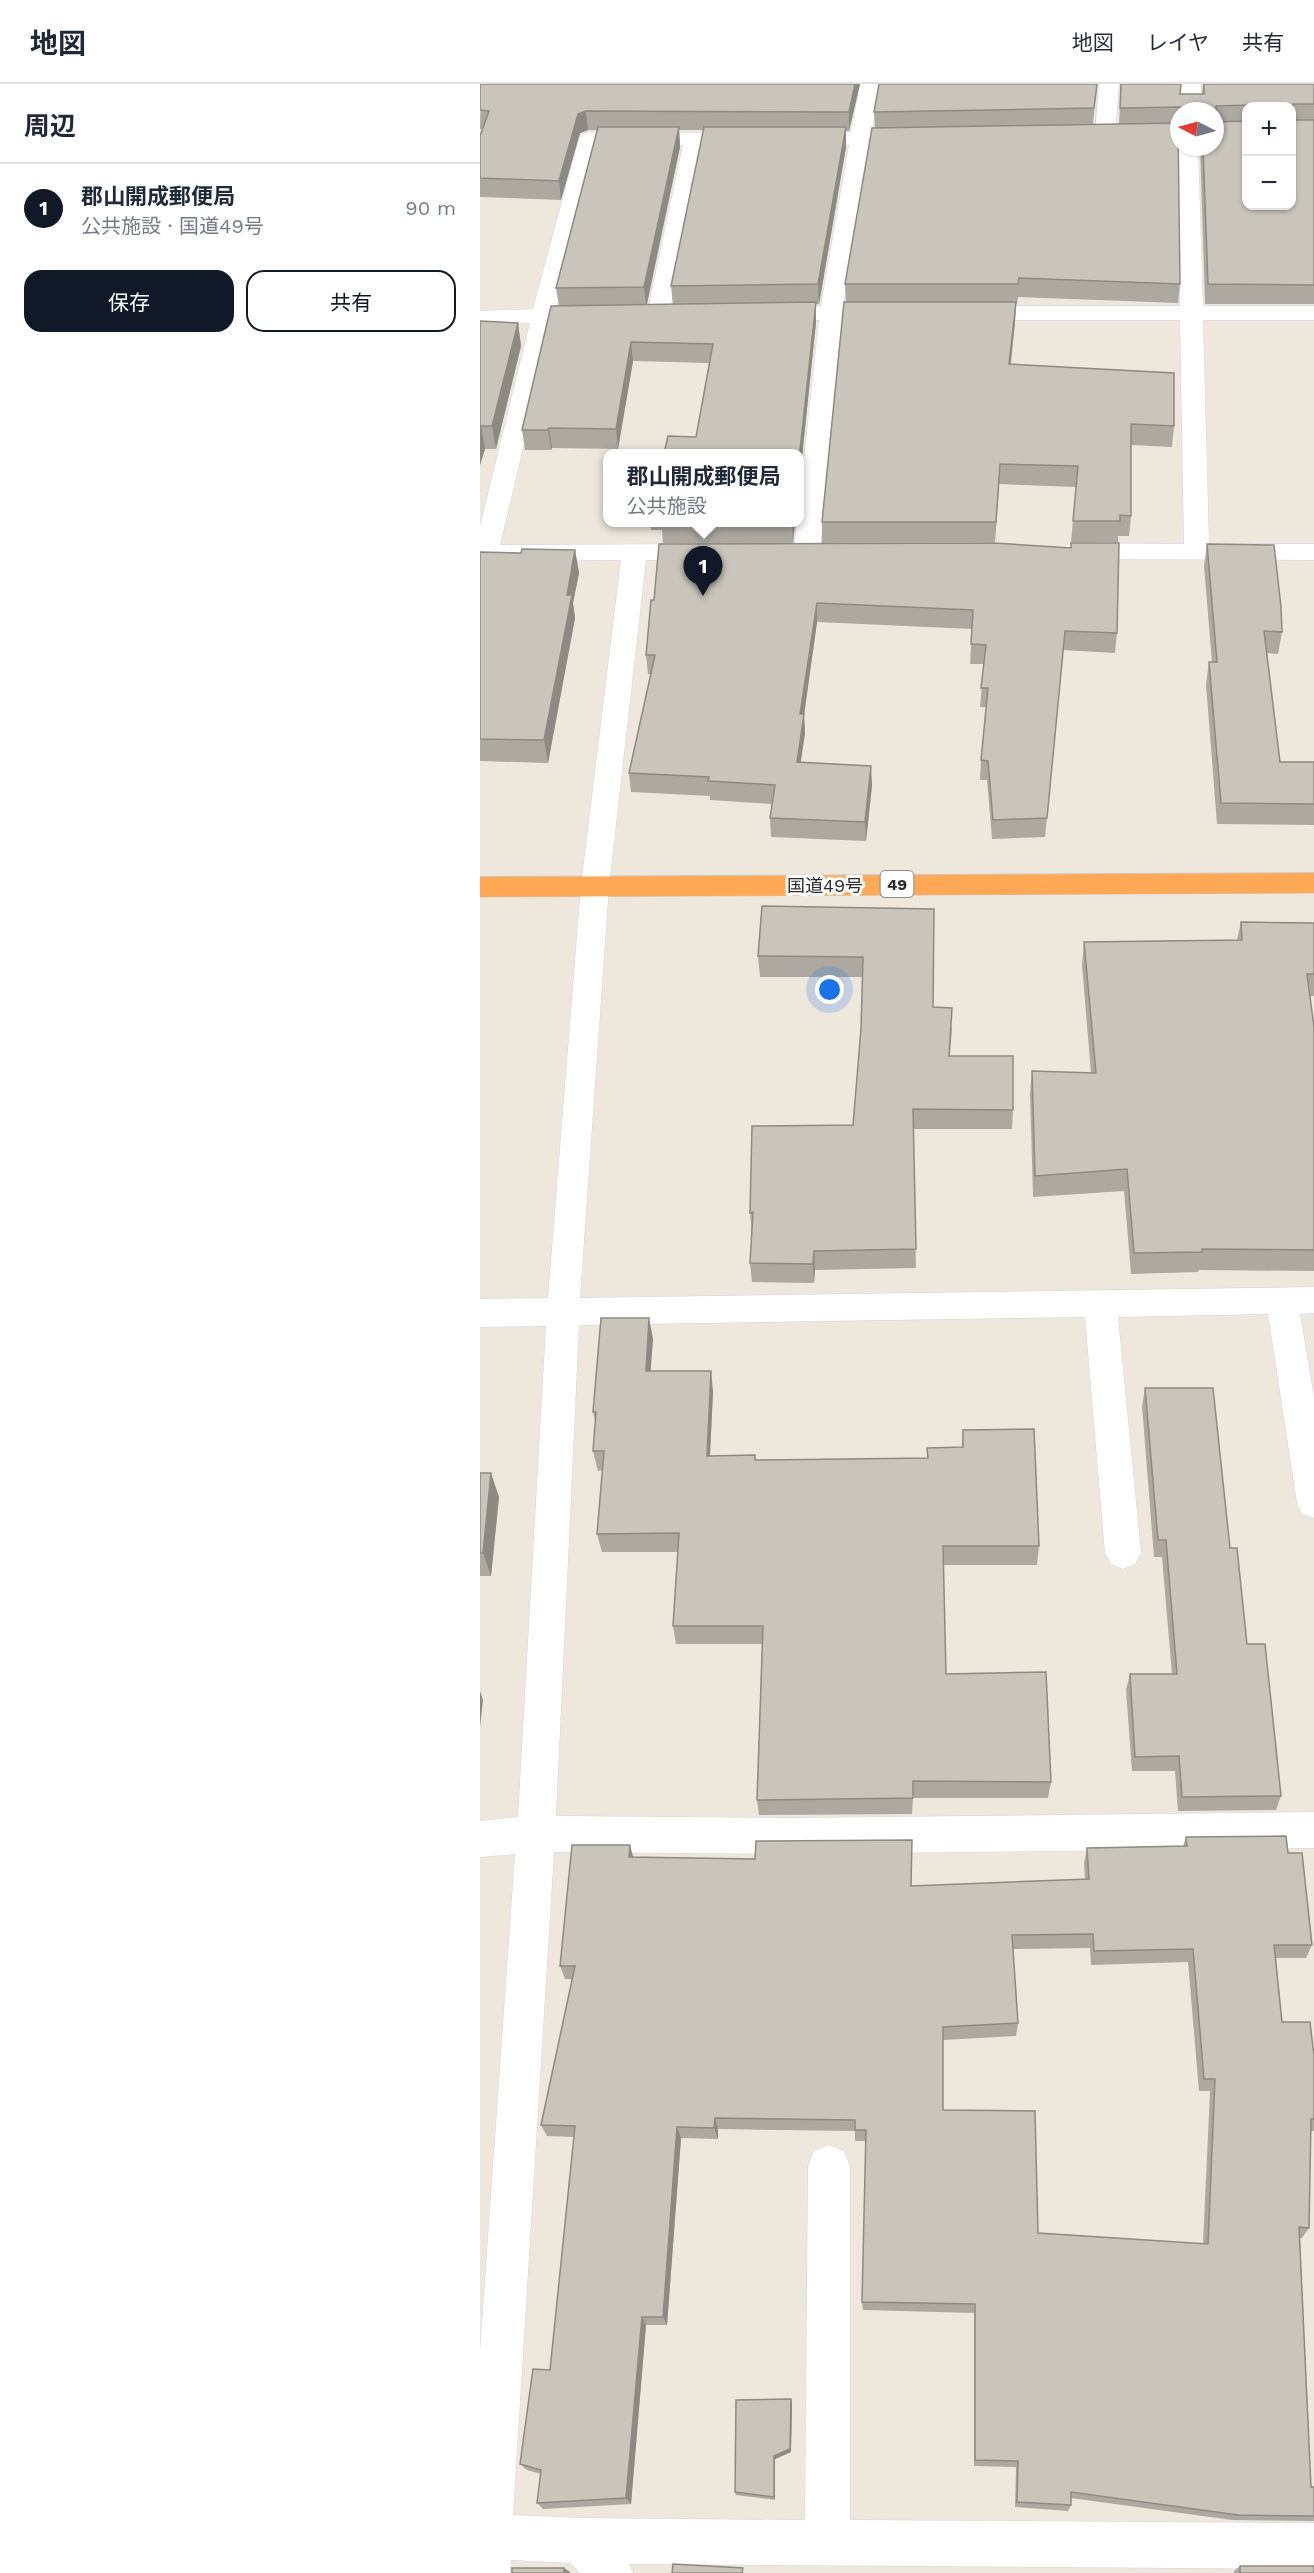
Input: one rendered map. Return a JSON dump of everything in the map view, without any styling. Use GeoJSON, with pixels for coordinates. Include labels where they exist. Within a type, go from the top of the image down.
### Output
{"type":"FeatureCollection","features":[{"type":"Feature","properties":{"kind":"highway","name":"国道49号"},"geometry":{"type":"LineString","coordinates":[[480,887],[1314,883]]}},
{"type":"Feature","properties":{"kind":"street"},"geometry":{"type":"LineString","coordinates":[[807,552],[831,313],[870,84]]}},
{"type":"Feature","properties":{"kind":"street"},"geometry":{"type":"LineString","coordinates":[[1082,135],[1116,135],[1109,84]]}},
{"type":"Feature","properties":{"kind":"street"},"geometry":{"type":"LineString","coordinates":[[1190,102],[1191,84]]}},
{"type":"Feature","properties":{"kind":"street"},"geometry":{"type":"LineString","coordinates":[[726,552],[483,553],[589,138],[942,138]]}},
{"type":"Feature","properties":{"kind":"street"},"geometry":{"type":"LineString","coordinates":[[658,314],[696,138]]}},
{"type":"Feature","properties":{"kind":"street"},"geometry":{"type":"LineString","coordinates":[[1188,156],[1197,550]]}},
{"type":"Feature","properties":{"kind":"street"},"geometry":{"type":"LineString","coordinates":[[750,314],[913,313]]}},
{"type":"Feature","properties":{"kind":"street"},"geometry":{"type":"LineString","coordinates":[[948,313],[1314,313]]}},
{"type":"Feature","properties":{"kind":"street"},"geometry":{"type":"LineString","coordinates":[[635,314],[681,314]]}},
{"type":"Feature","properties":{"kind":"street"},"geometry":{"type":"LineString","coordinates":[[480,318],[589,315]]}},
{"type":"Feature","properties":{"kind":"street"},"geometry":{"type":"LineString","coordinates":[[1055,551],[1314,552]]}},
{"type":"Feature","properties":{"kind":"street"},"geometry":{"type":"LineString","coordinates":[[634,553],[595,886],[563,1312],[536,1834],[486,2548],[596,2557],[827,2542],[1314,2546]]}},
{"type":"Feature","properties":{"kind":"street"},"geometry":{"type":"LineString","coordinates":[[480,1313],[1298,1301],[1314,1503]]}},
{"type":"Feature","properties":{"kind":"street"},"geometry":{"type":"LineString","coordinates":[[1100,1304],[1123,1553]]}},
{"type":"Feature","properties":{"kind":"street"},"geometry":{"type":"LineString","coordinates":[[480,1839],[536,1834],[791,1836],[1314,1830]]}},
{"type":"Feature","properties":{"kind":"street"},"geometry":{"type":"LineString","coordinates":[[827,2542],[829,2166]]}},
{"type":"Feature","properties":{"kind":"building"},"geometry":{"type":"Polygon","coordinates":[[[481,84],[855,84],[849,112],[586,111],[578,114],[559,181],[480,178],[480,136],[489,111],[480,110],[481,84]]]}},
{"type":"Feature","properties":{"kind":"building"},"geometry":{"type":"Polygon","coordinates":[[[879,84],[1097,84],[1094,108],[874,112],[879,84]]]}},
{"type":"Feature","properties":{"kind":"building"},"geometry":{"type":"Polygon","coordinates":[[[1121,84],[1181,84],[1180,94],[1204,94],[1204,84],[1314,84],[1314,104],[1242,102],[1242,105],[1224,106],[1224,102],[1170,102],[1170,107],[1120,108],[1121,84]]]}},
{"type":"Feature","properties":{"kind":"building"},"geometry":{"type":"Polygon","coordinates":[[[1296,120],[1314,120],[1314,285],[1208,284],[1203,156],[1224,156],[1224,122],[1242,121],[1242,210],[1296,210],[1296,120]]]}},
{"type":"Feature","properties":{"kind":"building"},"geometry":{"type":"Polygon","coordinates":[[[1170,123],[1170,156],[1178,156],[1180,284],[1019,278],[1018,284],[845,284],[872,128],[1170,123]]]}},
{"type":"Feature","properties":{"kind":"building"},"geometry":{"type":"Polygon","coordinates":[[[598,127],[679,127],[644,287],[556,288],[598,127]]]}},
{"type":"Feature","properties":{"kind":"building"},"geometry":{"type":"Polygon","coordinates":[[[704,127],[846,127],[818,284],[671,286],[704,127]]]}},
{"type":"Feature","properties":{"kind":"building"},"geometry":{"type":"Polygon","coordinates":[[[816,302],[800,449],[665,449],[668,436],[696,437],[713,344],[631,342],[616,429],[522,430],[551,306],[816,302]]]}},
{"type":"Feature","properties":{"kind":"building"},"geometry":{"type":"Polygon","coordinates":[[[844,302],[1016,302],[1009,364],[1174,373],[1174,426],[1131,424],[1131,516],[1120,515],[1120,521],[1073,521],[1078,466],[1000,464],[996,522],[822,522],[844,302]]]}},
{"type":"Feature","properties":{"kind":"building"},"geometry":{"type":"Polygon","coordinates":[[[480,321],[518,323],[492,426],[481,426],[480,430],[480,321]]]}},
{"type":"Feature","properties":{"kind":"building"},"geometry":{"type":"Polygon","coordinates":[[[994,543],[1071,548],[1071,543],[1119,543],[1117,633],[1065,631],[1047,818],[993,820],[988,761],[981,760],[988,688],[981,688],[986,645],[971,644],[973,610],[817,603],[800,714],[804,714],[797,762],[871,766],[865,822],[770,818],[775,785],[708,781],[709,777],[629,773],[655,655],[646,655],[659,544],[994,543]]]}},
{"type":"Feature","properties":{"kind":"building"},"geometry":{"type":"Polygon","coordinates":[[[1207,544],[1274,545],[1282,632],[1264,631],[1280,762],[1314,762],[1314,804],[1221,803],[1209,662],[1217,662],[1207,544]]]}},
{"type":"Feature","properties":{"kind":"building"},"geometry":{"type":"Polygon","coordinates":[[[522,549],[575,550],[567,595],[572,595],[544,740],[480,739],[480,552],[521,553],[522,549]]]}},
{"type":"Feature","properties":{"kind":"building"},"geometry":{"type":"Polygon","coordinates":[[[762,906],[934,909],[933,1007],[952,1008],[949,1056],[1013,1056],[1013,1110],[913,1109],[916,1249],[814,1251],[813,1264],[750,1263],[753,1212],[750,1213],[752,1126],[853,1125],[861,1029],[863,957],[758,956],[762,906]]]}},
{"type":"Feature","properties":{"kind":"building"},"geometry":{"type":"Polygon","coordinates":[[[1241,922],[1314,923],[1314,974],[1307,974],[1314,1027],[1314,1250],[1202,1249],[1202,1252],[1134,1253],[1127,1169],[1035,1176],[1032,1071],[1096,1073],[1084,942],[1242,940],[1241,922]]]}},
{"type":"Feature","properties":{"kind":"building"},"geometry":{"type":"Polygon","coordinates":[[[601,1318],[649,1318],[646,1371],[711,1371],[707,1456],[755,1455],[755,1460],[928,1458],[927,1448],[963,1447],[963,1430],[1034,1429],[1039,1546],[943,1546],[946,1674],[1046,1672],[1051,1782],[913,1781],[913,1798],[757,1800],[763,1626],[673,1626],[679,1533],[597,1534],[604,1451],[593,1451],[596,1412],[593,1412],[601,1318]]]}},
{"type":"Feature","properties":{"kind":"building"},"geometry":{"type":"Polygon","coordinates":[[[1145,1388],[1213,1388],[1230,1548],[1237,1548],[1247,1644],[1265,1644],[1281,1796],[1182,1797],[1179,1756],[1135,1757],[1130,1674],[1177,1674],[1166,1540],[1158,1540],[1145,1388]]]}},
{"type":"Feature","properties":{"kind":"building"},"geometry":{"type":"Polygon","coordinates":[[[480,1473],[491,1473],[483,1553],[480,1553],[480,1473]]]}},
{"type":"Feature","properties":{"kind":"building"},"geometry":{"type":"Polygon","coordinates":[[[1286,1836],[1288,1853],[1302,1853],[1312,1945],[1274,1945],[1282,2022],[1310,2022],[1314,2056],[1314,2119],[1311,2119],[1309,2228],[1299,2227],[1314,2516],[1238,2515],[1071,2492],[1071,2505],[1017,2502],[1018,2461],[975,2460],[975,2304],[862,2302],[866,2130],[855,2130],[855,2120],[715,2118],[714,2128],[677,2127],[663,2317],[642,2317],[626,2498],[537,2503],[541,2470],[520,2464],[533,2369],[550,2370],[575,2126],[541,2125],[575,1966],[560,1966],[572,1845],[630,1845],[629,1857],[755,1859],[756,1841],[912,1840],[911,1886],[1089,1879],[1087,1848],[1187,1846],[1186,1837],[1286,1836]],[[1093,1934],[1012,1935],[1018,2023],[943,2027],[943,2110],[1035,2111],[1038,2233],[1208,2244],[1215,2079],[1204,2079],[1193,1949],[1094,1951],[1093,1934]]]}},
{"type":"Feature","properties":{"kind":"building"},"geometry":{"type":"Polygon","coordinates":[[[791,2399],[790,2449],[774,2456],[774,2497],[735,2492],[736,2400],[791,2399]]]}},
{"type":"Feature","properties":{"kind":"building"},"geometry":{"type":"Polygon","coordinates":[[[673,2564],[743,2568],[742,2573],[672,2573],[673,2564]]]}},
{"type":"Feature","properties":{"kind":"building"},"geometry":{"type":"Polygon","coordinates":[[[1240,2566],[1314,2566],[1314,2573],[1240,2573],[1240,2566]]]}},
{"type":"Feature","properties":{"kind":"building"},"geometry":{"type":"Polygon","coordinates":[[[512,2568],[564,2568],[564,2573],[512,2573],[512,2568]]]}},
{"type":"Feature","properties":{"kind":"place","name":"郡山開成郵便局"},"geometry":{"type":"Point","coordinates":[703,596]}}]}
